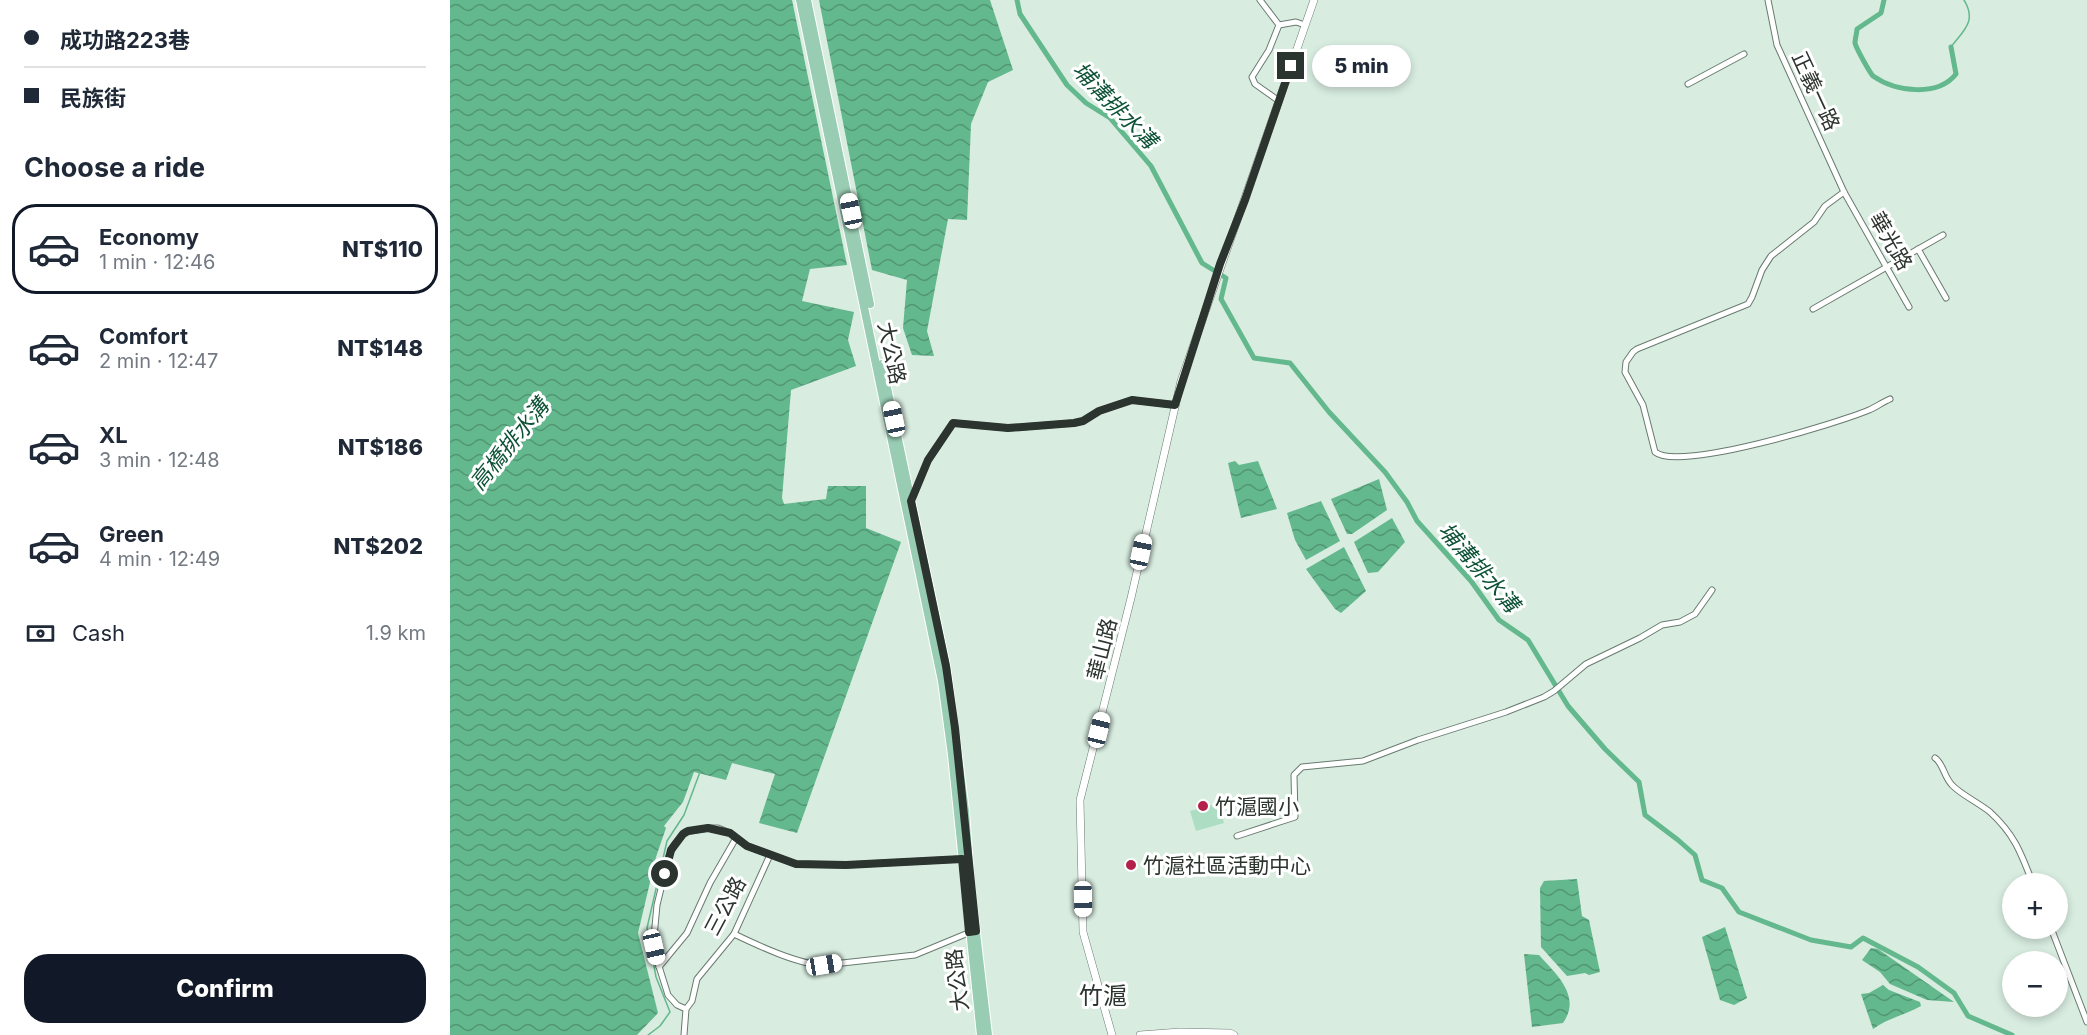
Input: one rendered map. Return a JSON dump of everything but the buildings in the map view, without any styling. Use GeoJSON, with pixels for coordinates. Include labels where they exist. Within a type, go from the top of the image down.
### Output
{"type":"FeatureCollection","features":[{"type":"Feature","properties":{"kind":"main road","name":"大公路"},"geometry":{"type":"LineString","coordinates":[[800,0],[911,501],[912,520],[946,666],[954,717],[981,1035]]}},
{"type":"Feature","properties":{"kind":"main road","name":"大公路"},"geometry":{"type":"LineString","coordinates":[[807,0],[912,520],[942,681],[962,859],[988,1035]]}},
{"type":"Feature","properties":{"kind":"street"},"geometry":{"type":"LineString","coordinates":[[1260,0],[1278,25]]}},
{"type":"Feature","properties":{"kind":"street","name":"華山路"},"geometry":{"type":"LineString","coordinates":[[1112,1035],[1083,932],[1080,800],[1131,598],[1175,405],[1216,275],[1245,200],[1314,0]]}},
{"type":"Feature","properties":{"kind":"street","name":"正義一路"},"geometry":{"type":"LineString","coordinates":[[1768,0],[1777,45],[1844,192]]}},
{"type":"Feature","properties":{"kind":"street"},"geometry":{"type":"LineString","coordinates":[[1278,25],[1296,22],[1305,25]]}},
{"type":"Feature","properties":{"kind":"street"},"geometry":{"type":"LineString","coordinates":[[1278,25],[1269,50],[1252,77],[1255,84],[1278,101]]}},
{"type":"Feature","properties":{"kind":"street"},"geometry":{"type":"LineString","coordinates":[[1688,84],[1744,54]]}},
{"type":"Feature","properties":{"kind":"street"},"geometry":{"type":"LineString","coordinates":[[1844,192],[1825,206],[1814,222],[1771,256],[1762,270],[1748,304],[1637,349],[1628,358],[1625,372],[1643,405],[1655,452],[1662,456],[1712,453],[1784,438],[1870,410],[1890,399]]}},
{"type":"Feature","properties":{"kind":"street","name":"華光路"},"geometry":{"type":"LineString","coordinates":[[1844,192],[1909,307]]}},
{"type":"Feature","properties":{"kind":"street"},"geometry":{"type":"LineString","coordinates":[[1813,309],[1944,235]]}},
{"type":"Feature","properties":{"kind":"street"},"geometry":{"type":"LineString","coordinates":[[1918,249],[1946,298]]}},
{"type":"Feature","properties":{"kind":"street"},"geometry":{"type":"LineString","coordinates":[[911,501],[928,460],[953,423],[1008,428],[1074,423],[1083,421],[1099,411],[1132,400],[1175,405]]}},
{"type":"Feature","properties":{"kind":"street"},"geometry":{"type":"LineString","coordinates":[[1237,836],[1295,817],[1294,775],[1299,768],[1363,761],[1544,697],[1554,692],[1586,664],[1662,625],[1687,619],[1700,608],[1712,590]]}},
{"type":"Feature","properties":{"kind":"street"},"geometry":{"type":"LineString","coordinates":[[1935,758],[1952,786],[1991,813],[2017,842],[2029,873]]}},
{"type":"Feature","properties":{"kind":"street"},"geometry":{"type":"LineString","coordinates":[[686,1009],[677,1005],[668,995],[654,947],[657,905],[671,850],[685,832],[713,828],[730,833],[747,846],[796,864],[846,865],[962,859]]}},
{"type":"Feature","properties":{"kind":"street"},"geometry":{"type":"LineString","coordinates":[[659,967],[687,933],[710,883],[736,838]]}},
{"type":"Feature","properties":{"kind":"street","name":"三公路"},"geometry":{"type":"LineString","coordinates":[[684,1035],[686,1009],[692,1001],[697,978],[734,934],[770,855]]}},
{"type":"Feature","properties":{"kind":"street"},"geometry":{"type":"LineString","coordinates":[[734,934],[799,960],[824,965],[915,955],[973,931]]}},
{"type":"Feature","properties":{"kind":"street"},"geometry":{"type":"LineString","coordinates":[[2054,939],[2087,1022]]}},
{"type":"Feature","properties":{"kind":"street"},"geometry":{"type":"LineString","coordinates":[[1140,1035],[1180,1032],[1234,1035]]}},
{"type":"Feature","properties":{"kind":"shaded area"},"geometry":{"type":"Polygon","coordinates":[[[1219,803],[1224,823],[1196,831],[1190,811],[1219,803]]]}},
{"type":"Feature","properties":{"kind":"water","name":"高橋排水溝"},"geometry":{"type":"Polygon","coordinates":[[[450,0],[792,0],[847,265],[810,269],[802,301],[854,312],[848,340],[856,366],[791,390],[782,498],[784,504],[826,499],[828,486],[866,486],[866,528],[901,542],[797,833],[759,823],[775,774],[732,763],[726,780],[694,772],[683,802],[664,826],[666,828],[656,857],[638,933],[658,1013],[637,1035],[450,1035],[450,0]]]}},
{"type":"Feature","properties":{"kind":"water"},"geometry":{"type":"Polygon","coordinates":[[[819,0],[990,0],[1013,70],[988,82],[971,124],[967,220],[948,219],[927,331],[934,356],[912,355],[903,328],[907,280],[872,270],[819,0]]]}},
{"type":"Feature","properties":{"kind":"water"},"geometry":{"type":"Polygon","coordinates":[[[1235,461],[1239,465],[1258,461],[1277,509],[1241,518],[1228,463],[1235,461]]]}},
{"type":"Feature","properties":{"kind":"water"},"geometry":{"type":"Polygon","coordinates":[[[1379,479],[1387,510],[1352,534],[1347,534],[1331,499],[1379,479]]]}},
{"type":"Feature","properties":{"kind":"water"},"geometry":{"type":"Polygon","coordinates":[[[1321,501],[1340,541],[1306,560],[1295,540],[1287,513],[1321,501]]]}},
{"type":"Feature","properties":{"kind":"water"},"geometry":{"type":"Polygon","coordinates":[[[1392,518],[1405,542],[1378,572],[1368,573],[1354,542],[1392,518]]]}},
{"type":"Feature","properties":{"kind":"water"},"geometry":{"type":"Polygon","coordinates":[[[1344,547],[1366,591],[1341,613],[1335,609],[1306,569],[1344,547]]]}},
{"type":"Feature","properties":{"kind":"water"},"geometry":{"type":"Polygon","coordinates":[[[1577,879],[1582,916],[1589,920],[1600,972],[1567,976],[1541,947],[1540,888],[1544,881],[1577,879]]]}},
{"type":"Feature","properties":{"kind":"water"},"geometry":{"type":"Polygon","coordinates":[[[1725,927],[1747,998],[1734,1005],[1720,1000],[1702,937],[1725,927]]]}},
{"type":"Feature","properties":{"kind":"water"},"geometry":{"type":"Polygon","coordinates":[[[1871,948],[1878,949],[1954,1002],[1927,1000],[1890,984],[1880,972],[1862,960],[1871,948]]]}},
{"type":"Feature","properties":{"kind":"water"},"geometry":{"type":"Polygon","coordinates":[[[1524,954],[1539,955],[1564,986],[1570,1004],[1563,1023],[1532,1027],[1524,954]]]}},
{"type":"Feature","properties":{"kind":"water"},"geometry":{"type":"Polygon","coordinates":[[[1883,985],[1889,990],[1920,1002],[1921,1006],[1873,1029],[1861,994],[1869,993],[1883,985]]]}},
{"type":"Feature","properties":{"kind":"waterway","name":"埔溝排水溝"},"geometry":{"type":"LineString","coordinates":[[1017,0],[1020,14],[1067,85],[1086,103],[1110,118],[1151,166],[1202,263],[1226,278],[1221,299],[1254,358],[1290,363],[1329,412],[1385,472],[1407,502],[1417,521],[1471,581],[1499,620],[1528,640],[1568,706],[1605,749],[1639,782],[1645,815],[1695,855],[1702,880],[1722,888],[1739,912],[1811,940],[1851,947],[1863,938],[1918,967],[1954,993],[1968,1016],[2012,1035]]}},
{"type":"Feature","properties":{"kind":"waterway"},"geometry":{"type":"LineString","coordinates":[[1884,0],[1881,13],[1857,29],[1855,40],[1873,76],[1893,86],[1916,90],[1939,86],[1956,74],[1951,47]]}},
{"type":"Feature","properties":{"kind":"waterway"},"geometry":{"type":"LineString","coordinates":[[1951,47],[1969,20],[1968,7],[1964,0]]}},
{"type":"Feature","properties":{"kind":"waterway"},"geometry":{"type":"LineString","coordinates":[[648,1035],[660,1026],[670,1012],[656,977],[647,928],[667,841],[684,815],[700,772]]}},
{"type":"Feature","properties":{"kind":"place","name":"竹滬國小"},"geometry":{"type":"Point","coordinates":[1203,806]}},
{"type":"Feature","properties":{"kind":"place","name":"竹滬社區活動中心"},"geometry":{"type":"Point","coordinates":[1131,865]}},
{"type":"Feature","properties":{"kind":"district","name":"竹滬"},"geometry":{"type":"Point","coordinates":[1103,995]}},
{"type":"Feature","properties":{"kind":"route"},"geometry":{"type":"LineString","coordinates":[[665,874],[671,850],[683,834],[708,828],[718,828],[730,833],[747,846],[796,864],[846,865],[962,859],[969,932],[976,931],[965,811],[946,666],[911,501],[928,460],[953,423],[1008,428],[1074,423],[1083,421],[1099,411],[1132,400],[1175,405],[1220,264],[1245,200],[1291,66]]}}]}
